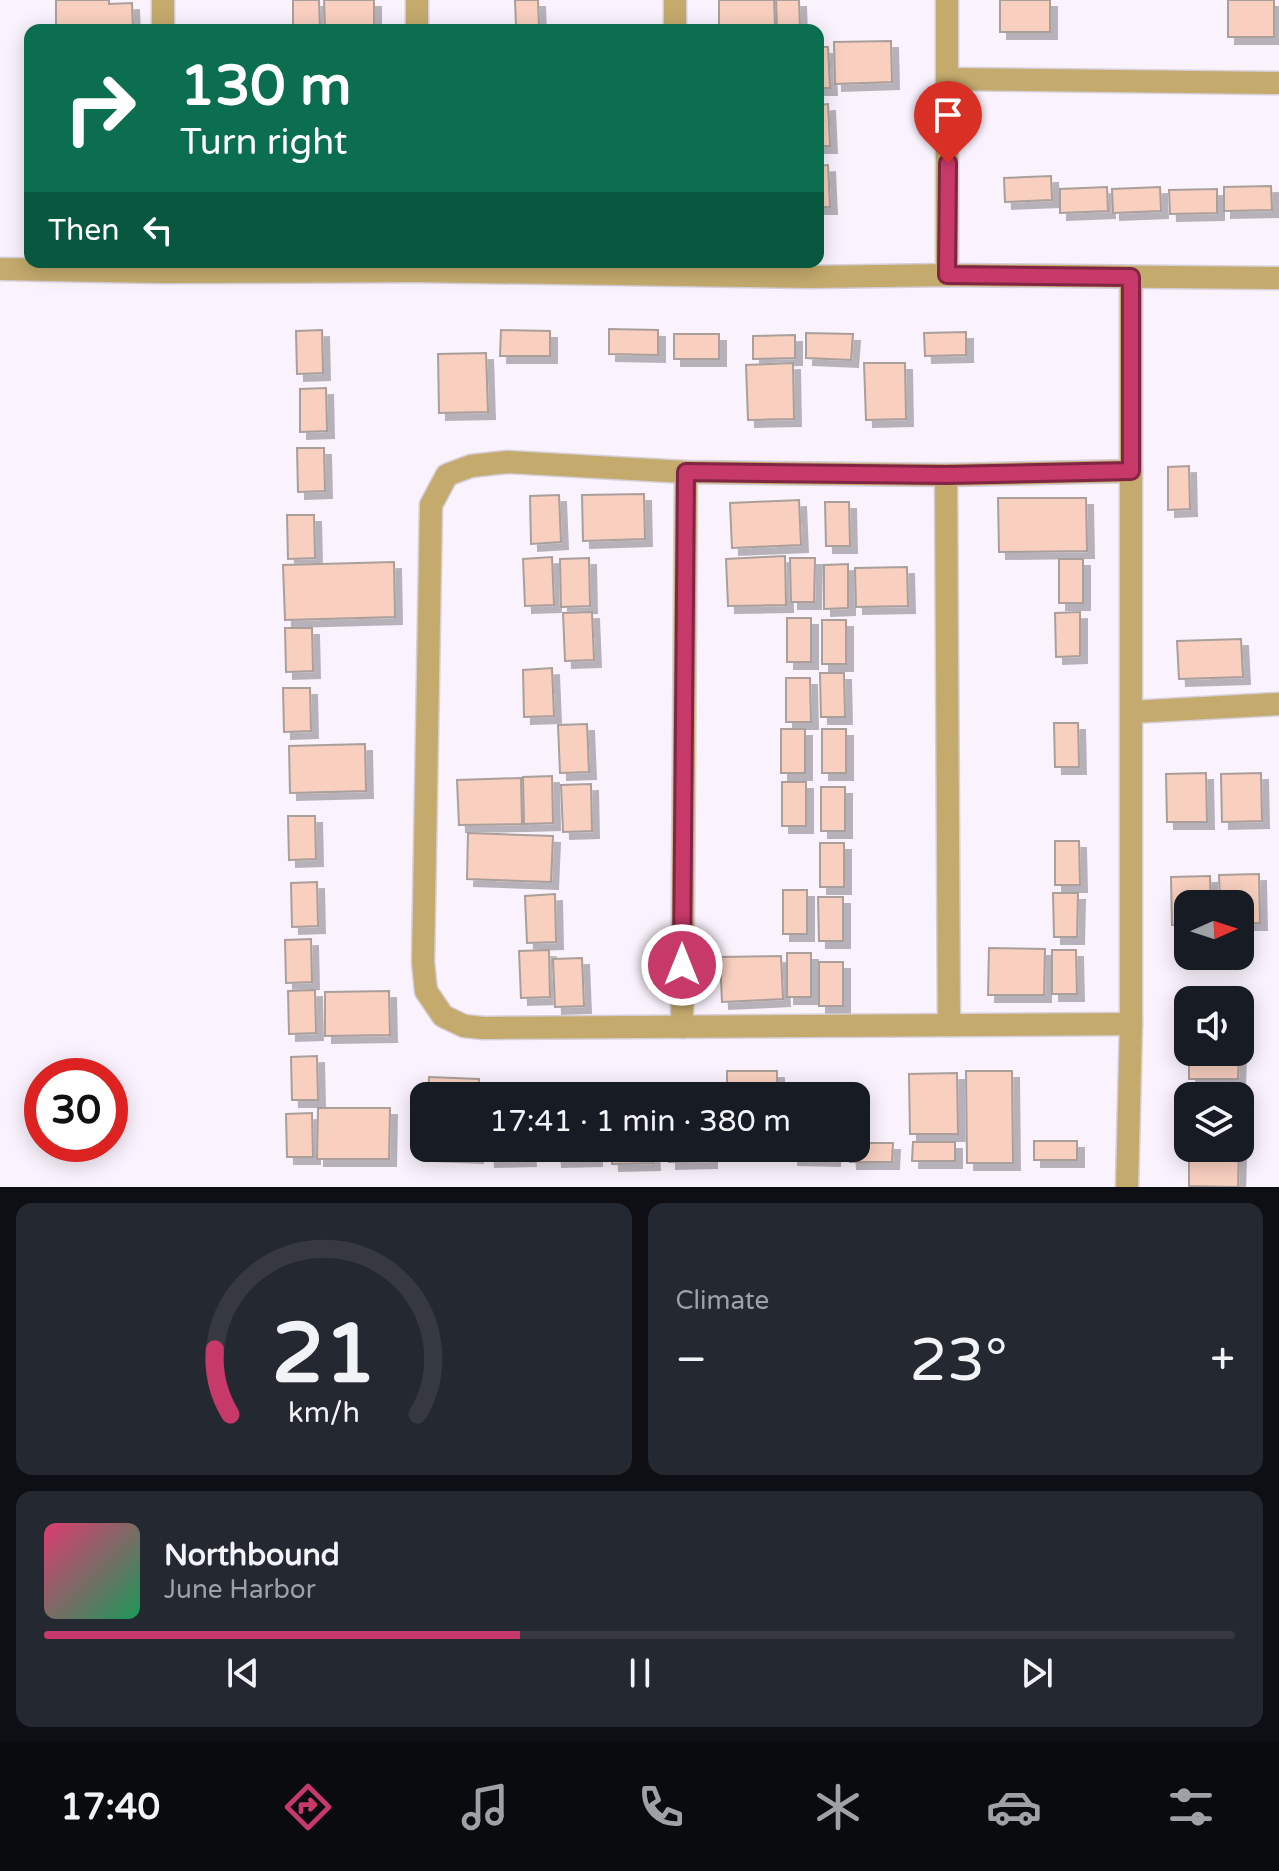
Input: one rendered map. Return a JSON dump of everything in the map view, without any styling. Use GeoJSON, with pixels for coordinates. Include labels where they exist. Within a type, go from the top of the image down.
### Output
{"type":"FeatureCollection","features":[{"type":"Feature","properties":{"kind":"street"},"geometry":{"type":"LineString","coordinates":[[163,0],[163,24]]}},
{"type":"Feature","properties":{"kind":"street"},"geometry":{"type":"LineString","coordinates":[[417,0],[417,24]]}},
{"type":"Feature","properties":{"kind":"street"},"geometry":{"type":"LineString","coordinates":[[675,0],[675,24]]}},
{"type":"Feature","properties":{"kind":"street"},"geometry":{"type":"LineString","coordinates":[[947,0],[947,275]]}},
{"type":"Feature","properties":{"kind":"street"},"geometry":{"type":"LineString","coordinates":[[948,79],[1279,83]]}},
{"type":"Feature","properties":{"kind":"street"},"geometry":{"type":"LineString","coordinates":[[0,269],[81,268]]}},
{"type":"Feature","properties":{"kind":"street"},"geometry":{"type":"LineString","coordinates":[[591,268],[678,269],[811,277],[1279,278]]}},
{"type":"Feature","properties":{"kind":"street"},"geometry":{"type":"LineString","coordinates":[[1127,1187],[1131,1024],[1131,277]]}},
{"type":"Feature","properties":{"kind":"street"},"geometry":{"type":"LineString","coordinates":[[1131,471],[946,475],[686,472],[507,462],[471,466],[447,475],[431,505],[423,962],[426,991],[443,1016],[464,1026],[483,1028],[1131,1024]]}},
{"type":"Feature","properties":{"kind":"street"},"geometry":{"type":"LineString","coordinates":[[682,1027],[686,472]]}},
{"type":"Feature","properties":{"kind":"street"},"geometry":{"type":"LineString","coordinates":[[946,475],[949,1025]]}},
{"type":"Feature","properties":{"kind":"street"},"geometry":{"type":"LineString","coordinates":[[1131,712],[1279,704]]}},
{"type":"Feature","properties":{"kind":"building"},"geometry":{"type":"Polygon","coordinates":[[[56,0],[132,3],[133,24],[56,24],[56,0]]]}},
{"type":"Feature","properties":{"kind":"building"},"geometry":{"type":"Polygon","coordinates":[[[293,0],[319,0],[320,24],[293,24],[293,0]]]}},
{"type":"Feature","properties":{"kind":"building"},"geometry":{"type":"Polygon","coordinates":[[[324,0],[374,0],[374,24],[325,24],[324,0]]]}},
{"type":"Feature","properties":{"kind":"building"},"geometry":{"type":"Polygon","coordinates":[[[515,0],[538,0],[539,24],[516,24],[515,0]]]}},
{"type":"Feature","properties":{"kind":"building"},"geometry":{"type":"Polygon","coordinates":[[[719,0],[774,0],[775,24],[719,24],[719,0]]]}},
{"type":"Feature","properties":{"kind":"building"},"geometry":{"type":"Polygon","coordinates":[[[776,0],[799,0],[800,24],[777,24],[776,0]]]}},
{"type":"Feature","properties":{"kind":"building"},"geometry":{"type":"Polygon","coordinates":[[[1000,0],[1050,0],[1050,32],[1000,32],[1000,0]]]}},
{"type":"Feature","properties":{"kind":"building"},"geometry":{"type":"Polygon","coordinates":[[[1228,0],[1274,0],[1274,37],[1228,37],[1228,0]]]}},
{"type":"Feature","properties":{"kind":"building"},"geometry":{"type":"Polygon","coordinates":[[[891,41],[892,82],[835,84],[834,42],[891,41]]]}},
{"type":"Feature","properties":{"kind":"building"},"geometry":{"type":"Polygon","coordinates":[[[824,47],[828,47],[830,88],[824,88],[824,47]]]}},
{"type":"Feature","properties":{"kind":"building"},"geometry":{"type":"Polygon","coordinates":[[[824,104],[828,104],[830,146],[824,146],[824,104]]]}},
{"type":"Feature","properties":{"kind":"building"},"geometry":{"type":"Polygon","coordinates":[[[824,165],[828,165],[830,207],[824,207],[824,165]]]}},
{"type":"Feature","properties":{"kind":"building"},"geometry":{"type":"Polygon","coordinates":[[[1051,176],[1052,200],[1005,202],[1004,178],[1051,176]]]}},
{"type":"Feature","properties":{"kind":"building"},"geometry":{"type":"Polygon","coordinates":[[[1271,186],[1272,210],[1224,211],[1224,187],[1271,186]]]}},
{"type":"Feature","properties":{"kind":"building"},"geometry":{"type":"Polygon","coordinates":[[[1107,187],[1108,211],[1060,213],[1060,189],[1107,187]]]}},
{"type":"Feature","properties":{"kind":"building"},"geometry":{"type":"Polygon","coordinates":[[[1160,187],[1161,211],[1113,213],[1112,189],[1160,187]]]}},
{"type":"Feature","properties":{"kind":"building"},"geometry":{"type":"Polygon","coordinates":[[[1217,189],[1217,213],[1170,214],[1169,190],[1217,189]]]}},
{"type":"Feature","properties":{"kind":"building"},"geometry":{"type":"Polygon","coordinates":[[[609,329],[658,330],[658,355],[609,354],[609,329]]]}},
{"type":"Feature","properties":{"kind":"building"},"geometry":{"type":"Polygon","coordinates":[[[322,330],[323,373],[297,374],[296,331],[322,330]]]}},
{"type":"Feature","properties":{"kind":"building"},"geometry":{"type":"Polygon","coordinates":[[[501,330],[550,331],[550,356],[500,356],[501,330]]]}},
{"type":"Feature","properties":{"kind":"building"},"geometry":{"type":"Polygon","coordinates":[[[966,332],[966,355],[925,356],[924,333],[966,332]]]}},
{"type":"Feature","properties":{"kind":"building"},"geometry":{"type":"Polygon","coordinates":[[[806,333],[853,334],[851,360],[806,358],[806,333]]]}},
{"type":"Feature","properties":{"kind":"building"},"geometry":{"type":"Polygon","coordinates":[[[674,334],[719,334],[719,359],[674,359],[674,334]]]}},
{"type":"Feature","properties":{"kind":"building"},"geometry":{"type":"Polygon","coordinates":[[[795,335],[795,358],[753,359],[753,336],[795,335]]]}},
{"type":"Feature","properties":{"kind":"building"},"geometry":{"type":"Polygon","coordinates":[[[486,353],[488,412],[439,413],[438,354],[486,353]]]}},
{"type":"Feature","properties":{"kind":"building"},"geometry":{"type":"Polygon","coordinates":[[[793,363],[794,419],[748,420],[746,365],[793,363]]]}},
{"type":"Feature","properties":{"kind":"building"},"geometry":{"type":"Polygon","coordinates":[[[864,363],[905,363],[906,419],[866,420],[864,363]]]}},
{"type":"Feature","properties":{"kind":"building"},"geometry":{"type":"Polygon","coordinates":[[[326,388],[327,431],[300,432],[300,389],[326,388]]]}},
{"type":"Feature","properties":{"kind":"building"},"geometry":{"type":"Polygon","coordinates":[[[297,448],[324,448],[325,491],[298,492],[297,448]]]}},
{"type":"Feature","properties":{"kind":"building"},"geometry":{"type":"Polygon","coordinates":[[[1189,466],[1190,509],[1168,510],[1168,467],[1189,466]]]}},
{"type":"Feature","properties":{"kind":"building"},"geometry":{"type":"Polygon","coordinates":[[[644,494],[645,539],[583,541],[582,495],[644,494]]]}},
{"type":"Feature","properties":{"kind":"building"},"geometry":{"type":"Polygon","coordinates":[[[559,495],[561,542],[531,544],[530,496],[559,495]]]}},
{"type":"Feature","properties":{"kind":"building"},"geometry":{"type":"Polygon","coordinates":[[[998,498],[1086,498],[1087,551],[999,552],[998,498]]]}},
{"type":"Feature","properties":{"kind":"building"},"geometry":{"type":"Polygon","coordinates":[[[799,500],[801,545],[732,548],[730,503],[799,500]]]}},
{"type":"Feature","properties":{"kind":"building"},"geometry":{"type":"Polygon","coordinates":[[[825,502],[849,502],[850,546],[826,546],[825,502]]]}},
{"type":"Feature","properties":{"kind":"building"},"geometry":{"type":"Polygon","coordinates":[[[287,515],[314,515],[315,558],[288,559],[287,515]]]}},
{"type":"Feature","properties":{"kind":"building"},"geometry":{"type":"Polygon","coordinates":[[[785,556],[786,605],[728,606],[726,559],[785,556]]]}},
{"type":"Feature","properties":{"kind":"building"},"geometry":{"type":"Polygon","coordinates":[[[552,557],[554,605],[525,606],[523,559],[552,557]]]}},
{"type":"Feature","properties":{"kind":"building"},"geometry":{"type":"Polygon","coordinates":[[[589,558],[590,606],[561,607],[560,559],[589,558]]]}},
{"type":"Feature","properties":{"kind":"building"},"geometry":{"type":"Polygon","coordinates":[[[790,558],[815,558],[814,602],[791,602],[790,558]]]}},
{"type":"Feature","properties":{"kind":"building"},"geometry":{"type":"Polygon","coordinates":[[[1059,559],[1083,559],[1083,603],[1059,603],[1059,559]]]}},
{"type":"Feature","properties":{"kind":"building"},"geometry":{"type":"Polygon","coordinates":[[[394,562],[395,617],[285,620],[283,565],[394,562]]]}},
{"type":"Feature","properties":{"kind":"building"},"geometry":{"type":"Polygon","coordinates":[[[848,564],[848,608],[824,609],[824,565],[848,564]]]}},
{"type":"Feature","properties":{"kind":"building"},"geometry":{"type":"Polygon","coordinates":[[[907,567],[908,606],[856,607],[855,568],[907,567]]]}},
{"type":"Feature","properties":{"kind":"building"},"geometry":{"type":"Polygon","coordinates":[[[592,612],[594,660],[565,661],[563,613],[592,612]]]}},
{"type":"Feature","properties":{"kind":"building"},"geometry":{"type":"Polygon","coordinates":[[[1080,612],[1080,656],[1056,657],[1055,613],[1080,612]]]}},
{"type":"Feature","properties":{"kind":"building"},"geometry":{"type":"Polygon","coordinates":[[[787,618],[811,618],[811,662],[787,662],[787,618]]]}},
{"type":"Feature","properties":{"kind":"building"},"geometry":{"type":"Polygon","coordinates":[[[822,620],[846,620],[846,664],[822,664],[822,620]]]}},
{"type":"Feature","properties":{"kind":"building"},"geometry":{"type":"Polygon","coordinates":[[[285,628],[312,628],[313,671],[286,672],[285,628]]]}},
{"type":"Feature","properties":{"kind":"building"},"geometry":{"type":"Polygon","coordinates":[[[1241,639],[1243,677],[1179,679],[1177,641],[1241,639]]]}},
{"type":"Feature","properties":{"kind":"building"},"geometry":{"type":"Polygon","coordinates":[[[552,668],[554,716],[524,717],[523,670],[552,668]]]}},
{"type":"Feature","properties":{"kind":"building"},"geometry":{"type":"Polygon","coordinates":[[[820,673],[844,673],[845,717],[821,717],[820,673]]]}},
{"type":"Feature","properties":{"kind":"building"},"geometry":{"type":"Polygon","coordinates":[[[786,678],[810,678],[811,722],[786,722],[786,678]]]}},
{"type":"Feature","properties":{"kind":"building"},"geometry":{"type":"Polygon","coordinates":[[[283,688],[310,688],[311,731],[284,732],[283,688]]]}},
{"type":"Feature","properties":{"kind":"building"},"geometry":{"type":"Polygon","coordinates":[[[1054,723],[1078,723],[1079,767],[1055,767],[1054,723]]]}},
{"type":"Feature","properties":{"kind":"building"},"geometry":{"type":"Polygon","coordinates":[[[587,724],[589,772],[560,773],[558,725],[587,724]]]}},
{"type":"Feature","properties":{"kind":"building"},"geometry":{"type":"Polygon","coordinates":[[[781,729],[805,729],[805,773],[781,773],[781,729]]]}},
{"type":"Feature","properties":{"kind":"building"},"geometry":{"type":"Polygon","coordinates":[[[822,729],[846,729],[846,773],[822,773],[822,729]]]}},
{"type":"Feature","properties":{"kind":"building"},"geometry":{"type":"Polygon","coordinates":[[[365,744],[366,791],[290,793],[289,746],[365,744]]]}},
{"type":"Feature","properties":{"kind":"building"},"geometry":{"type":"Polygon","coordinates":[[[1206,773],[1207,822],[1167,822],[1166,774],[1206,773]]]}},
{"type":"Feature","properties":{"kind":"building"},"geometry":{"type":"Polygon","coordinates":[[[1261,773],[1262,821],[1222,822],[1221,774],[1261,773]]]}},
{"type":"Feature","properties":{"kind":"building"},"geometry":{"type":"Polygon","coordinates":[[[552,776],[553,823],[524,824],[523,777],[552,776]]]}},
{"type":"Feature","properties":{"kind":"building"},"geometry":{"type":"Polygon","coordinates":[[[521,778],[522,824],[459,825],[457,780],[521,778]]]}},
{"type":"Feature","properties":{"kind":"building"},"geometry":{"type":"Polygon","coordinates":[[[782,782],[806,782],[806,826],[782,826],[782,782]]]}},
{"type":"Feature","properties":{"kind":"building"},"geometry":{"type":"Polygon","coordinates":[[[591,784],[592,831],[563,832],[561,785],[591,784]]]}},
{"type":"Feature","properties":{"kind":"building"},"geometry":{"type":"Polygon","coordinates":[[[821,787],[845,787],[845,831],[821,831],[821,787]]]}},
{"type":"Feature","properties":{"kind":"building"},"geometry":{"type":"Polygon","coordinates":[[[288,816],[315,816],[316,859],[289,860],[288,816]]]}},
{"type":"Feature","properties":{"kind":"building"},"geometry":{"type":"Polygon","coordinates":[[[468,833],[553,836],[551,882],[467,879],[468,833]]]}},
{"type":"Feature","properties":{"kind":"building"},"geometry":{"type":"Polygon","coordinates":[[[1055,841],[1079,841],[1080,885],[1055,885],[1055,841]]]}},
{"type":"Feature","properties":{"kind":"building"},"geometry":{"type":"Polygon","coordinates":[[[820,843],[844,843],[844,887],[820,887],[820,843]]]}},
{"type":"Feature","properties":{"kind":"building"},"geometry":{"type":"Polygon","coordinates":[[[1259,874],[1260,923],[1254,923],[1254,890],[1220,890],[1219,875],[1259,874]]]}},
{"type":"Feature","properties":{"kind":"building"},"geometry":{"type":"Polygon","coordinates":[[[1210,876],[1210,890],[1174,890],[1174,925],[1172,925],[1171,877],[1210,876]]]}},
{"type":"Feature","properties":{"kind":"building"},"geometry":{"type":"Polygon","coordinates":[[[317,882],[318,926],[292,927],[291,883],[317,882]]]}},
{"type":"Feature","properties":{"kind":"building"},"geometry":{"type":"Polygon","coordinates":[[[783,890],[807,890],[807,934],[783,934],[783,890]]]}},
{"type":"Feature","properties":{"kind":"building"},"geometry":{"type":"Polygon","coordinates":[[[1053,893],[1078,893],[1077,937],[1054,937],[1053,893]]]}},
{"type":"Feature","properties":{"kind":"building"},"geometry":{"type":"Polygon","coordinates":[[[555,894],[556,942],[527,943],[525,896],[555,894]]]}},
{"type":"Feature","properties":{"kind":"building"},"geometry":{"type":"Polygon","coordinates":[[[818,897],[843,897],[843,941],[819,941],[818,897]]]}},
{"type":"Feature","properties":{"kind":"building"},"geometry":{"type":"Polygon","coordinates":[[[311,939],[312,982],[286,983],[285,940],[311,939]]]}},
{"type":"Feature","properties":{"kind":"building"},"geometry":{"type":"Polygon","coordinates":[[[989,948],[1045,949],[1044,995],[988,995],[989,948]]]}},
{"type":"Feature","properties":{"kind":"building"},"geometry":{"type":"Polygon","coordinates":[[[549,950],[550,997],[521,998],[519,951],[549,950]]]}},
{"type":"Feature","properties":{"kind":"building"},"geometry":{"type":"Polygon","coordinates":[[[1052,950],[1076,950],[1077,994],[1052,994],[1052,950]]]}},
{"type":"Feature","properties":{"kind":"building"},"geometry":{"type":"Polygon","coordinates":[[[787,953],[811,953],[811,997],[787,997],[787,953]]]}},
{"type":"Feature","properties":{"kind":"building"},"geometry":{"type":"Polygon","coordinates":[[[781,956],[783,999],[722,1002],[720,957],[781,956]]]}},
{"type":"Feature","properties":{"kind":"building"},"geometry":{"type":"Polygon","coordinates":[[[582,958],[584,1006],[555,1007],[553,959],[582,958]]]}},
{"type":"Feature","properties":{"kind":"building"},"geometry":{"type":"Polygon","coordinates":[[[819,962],[843,962],[843,1006],[819,1006],[819,962]]]}},
{"type":"Feature","properties":{"kind":"building"},"geometry":{"type":"Polygon","coordinates":[[[315,990],[316,1033],[289,1034],[288,991],[315,990]]]}},
{"type":"Feature","properties":{"kind":"building"},"geometry":{"type":"Polygon","coordinates":[[[389,991],[390,1035],[325,1036],[325,992],[389,991]]]}},
{"type":"Feature","properties":{"kind":"building"},"geometry":{"type":"Polygon","coordinates":[[[317,1056],[318,1100],[292,1100],[291,1057],[317,1056]]]}},
{"type":"Feature","properties":{"kind":"building"},"geometry":{"type":"Polygon","coordinates":[[[1189,1066],[1238,1066],[1238,1079],[1189,1079],[1189,1066]]]}},
{"type":"Feature","properties":{"kind":"building"},"geometry":{"type":"Polygon","coordinates":[[[727,1071],[777,1071],[777,1082],[727,1082],[727,1071]]]}},
{"type":"Feature","properties":{"kind":"building"},"geometry":{"type":"Polygon","coordinates":[[[966,1071],[1012,1071],[1013,1163],[967,1163],[966,1071]]]}},
{"type":"Feature","properties":{"kind":"building"},"geometry":{"type":"Polygon","coordinates":[[[957,1073],[958,1134],[910,1134],[909,1074],[957,1073]]]}},
{"type":"Feature","properties":{"kind":"building"},"geometry":{"type":"Polygon","coordinates":[[[429,1077],[479,1079],[479,1082],[429,1082],[429,1077]]]}},
{"type":"Feature","properties":{"kind":"building"},"geometry":{"type":"Polygon","coordinates":[[[318,1108],[390,1108],[389,1159],[317,1159],[318,1108]]]}},
{"type":"Feature","properties":{"kind":"building"},"geometry":{"type":"Polygon","coordinates":[[[312,1113],[313,1157],[287,1157],[286,1114],[312,1113]]]}},
{"type":"Feature","properties":{"kind":"building"},"geometry":{"type":"Polygon","coordinates":[[[1034,1141],[1077,1141],[1077,1160],[1034,1160],[1034,1141]]]}},
{"type":"Feature","properties":{"kind":"building"},"geometry":{"type":"Polygon","coordinates":[[[913,1142],[955,1142],[955,1161],[912,1161],[913,1142]]]}},
{"type":"Feature","properties":{"kind":"building"},"geometry":{"type":"Polygon","coordinates":[[[870,1143],[893,1143],[892,1162],[870,1162],[870,1143]]]}},
{"type":"Feature","properties":{"kind":"building"},"geometry":{"type":"Polygon","coordinates":[[[612,1162],[653,1163],[612,1164],[612,1162]]]}},
{"type":"Feature","properties":{"kind":"building"},"geometry":{"type":"Polygon","coordinates":[[[1189,1162],[1239,1162],[1238,1187],[1189,1186],[1189,1162]]]}},
{"type":"Feature","properties":{"kind":"route"},"geometry":{"type":"LineString","coordinates":[[682,965],[686,472],[946,475],[1131,471],[1131,277],[947,275],[948,163]]}}]}
